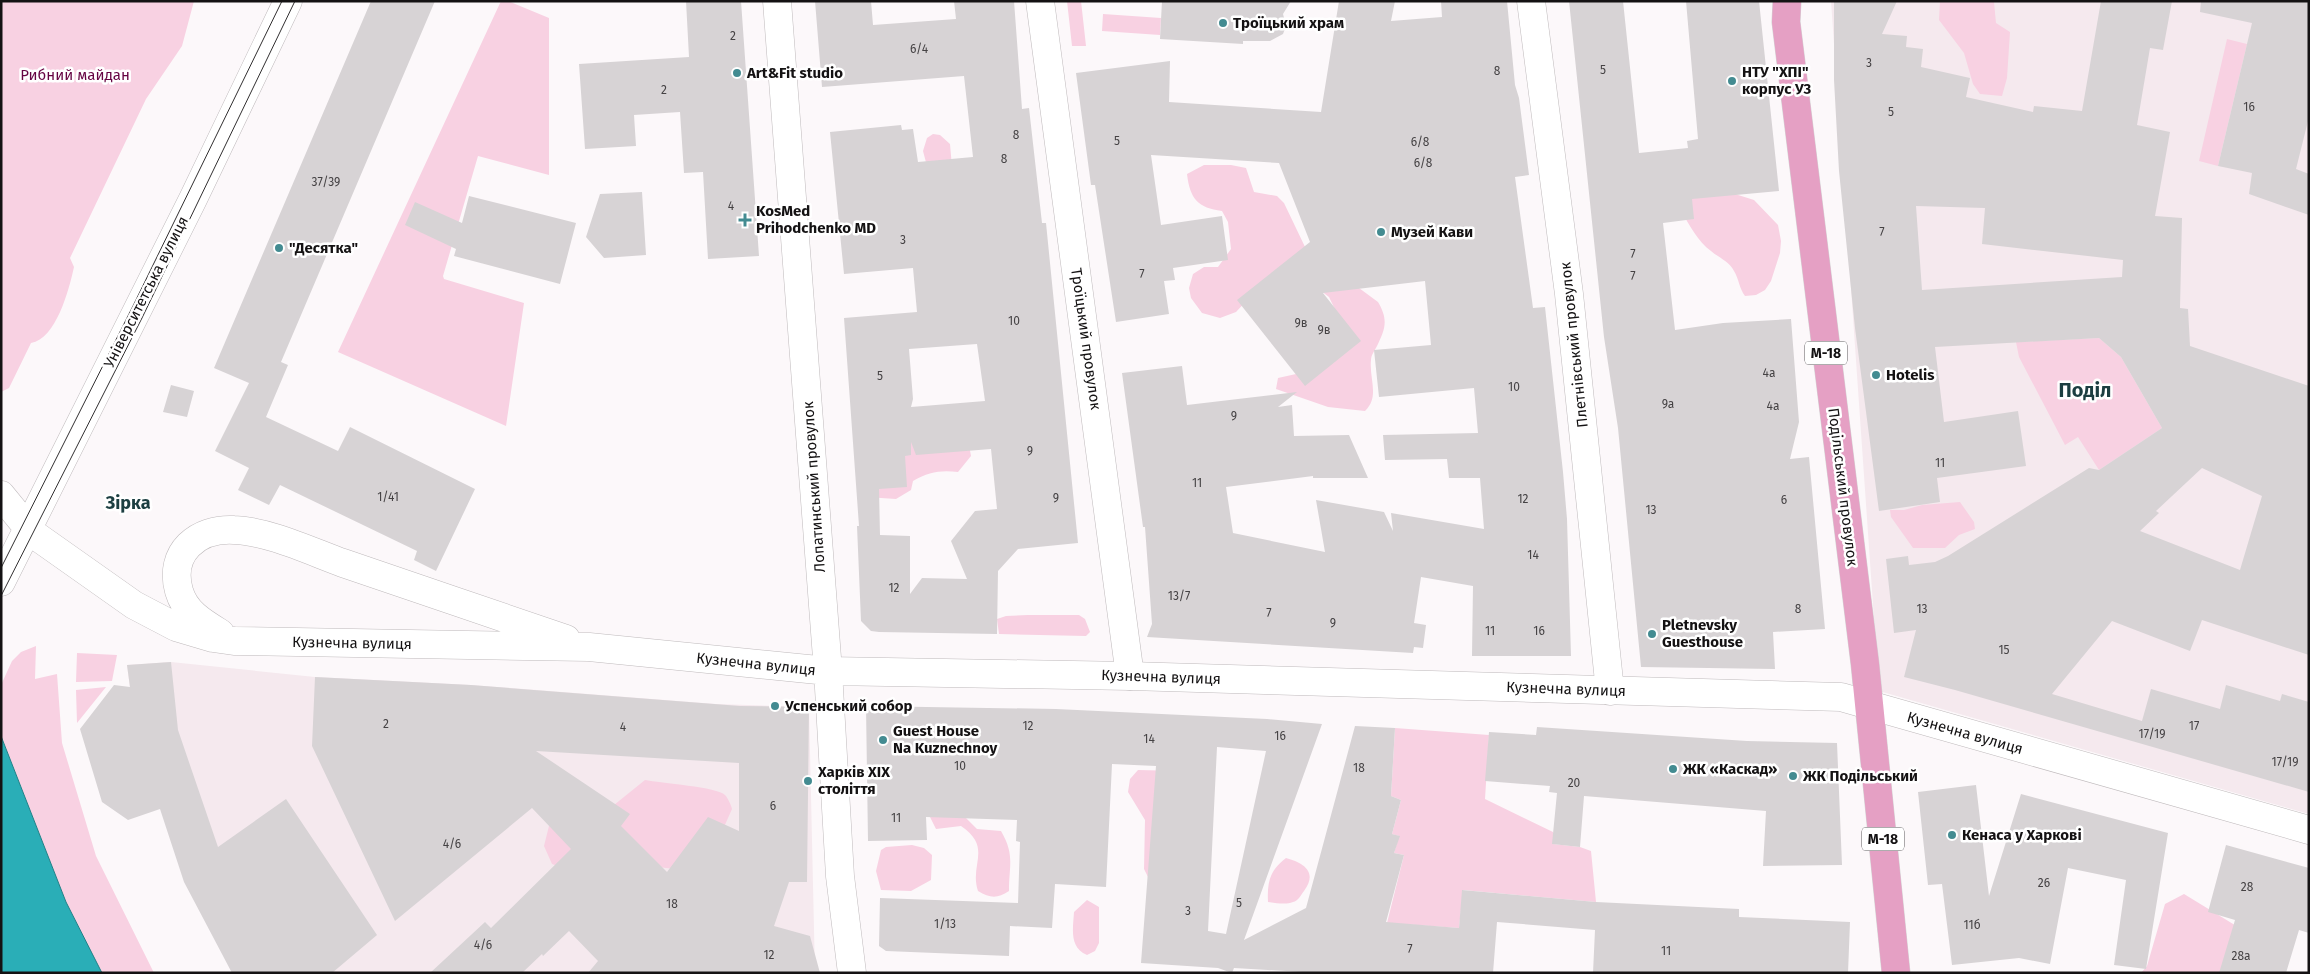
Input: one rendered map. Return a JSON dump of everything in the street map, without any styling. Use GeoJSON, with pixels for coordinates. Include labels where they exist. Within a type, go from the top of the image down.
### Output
{"type":"FeatureCollection","features":[{"type":"Feature","properties":{"kind":"main road","name":"Подільський провулок"},"geometry":{"type":"LineString","coordinates":[[1787,1],[1788,40],[1868,706],[1896,973]]}},
{"type":"Feature","properties":{"kind":"street","name":"Університетська вулиця"},"geometry":{"type":"LineString","coordinates":[[1,582],[193,199],[288,1]]}},
{"type":"Feature","properties":{"kind":"street","name":"Лопатинський провулок"},"geometry":{"type":"LineString","coordinates":[[777,1],[828,671],[840,876],[852,973]]}},
{"type":"Feature","properties":{"kind":"street","name":"Троїцький провулок"},"geometry":{"type":"LineString","coordinates":[[1040,1],[1130,676]]}},
{"type":"Feature","properties":{"kind":"street","name":"Плетнівський провулок"},"geometry":{"type":"LineString","coordinates":[[1530,1],[1569,294],[1610,690]]}},
{"type":"Feature","properties":{"kind":"street"},"geometry":{"type":"LineString","coordinates":[[1,495],[28,528]]}},
{"type":"Feature","properties":{"kind":"street","name":"Кузнечна вулиця"},"geometry":{"type":"LineString","coordinates":[[28,528],[101,583],[157,619],[194,633],[234,641],[589,647],[828,671],[1130,676],[1841,698],[2309,830]]}},
{"type":"Feature","properties":{"kind":"street"},"geometry":{"type":"LineString","coordinates":[[234,641],[191,612],[182,598],[177,585],[178,570],[185,548],[201,535],[215,530],[235,530],[285,543],[589,647]]}},
{"type":"Feature","properties":{"kind":"shaded area"},"geometry":{"type":"Polygon","coordinates":[[[1831,1],[2309,1],[2309,814],[1879,691],[1831,1]]]}},
{"type":"Feature","properties":{"kind":"shaded area"},"geometry":{"type":"Polygon","coordinates":[[[171,662],[315,677],[471,685],[716,704],[809,707],[815,973],[232,973],[136,736],[127,665],[171,662]]]}},
{"type":"Feature","properties":{"kind":"green space","name":"Рибний майдан"},"geometry":{"type":"Polygon","coordinates":[[[1,1],[194,1],[182,46],[146,99],[70,258],[74,267],[60,312],[48,333],[40,340],[31,343],[9,388],[1,392],[1,1]]]}},
{"type":"Feature","properties":{"kind":"green space"},"geometry":{"type":"Polygon","coordinates":[[[501,1],[508,1],[549,18],[549,175],[478,156],[443,276],[444,279],[524,303],[506,426],[338,352],[501,1]]]}},
{"type":"Feature","properties":{"kind":"green space"},"geometry":{"type":"Polygon","coordinates":[[[1067,1],[1081,1],[1086,46],[1072,46],[1067,1]]]}},
{"type":"Feature","properties":{"kind":"green space"},"geometry":{"type":"Polygon","coordinates":[[[1940,1],[1994,2],[1996,23],[2010,32],[2007,78],[2002,96],[1980,94],[1973,84],[1964,53],[1939,20],[1940,1]]]}},
{"type":"Feature","properties":{"kind":"green space"},"geometry":{"type":"Polygon","coordinates":[[[1103,14],[1161,18],[1160,35],[1102,31],[1103,14]]]}},
{"type":"Feature","properties":{"kind":"green space"},"geometry":{"type":"Polygon","coordinates":[[[2227,39],[2247,44],[2218,166],[2199,161],[2227,39]]]}},
{"type":"Feature","properties":{"kind":"green space"},"geometry":{"type":"Polygon","coordinates":[[[933,134],[940,135],[950,144],[952,167],[928,170],[923,151],[927,138],[933,134]]]}},
{"type":"Feature","properties":{"kind":"green space"},"geometry":{"type":"Polygon","coordinates":[[[1204,165],[1231,165],[1246,168],[1254,192],[1277,196],[1284,203],[1306,249],[1378,302],[1385,324],[1371,358],[1373,394],[1372,400],[1365,411],[1328,407],[1276,389],[1278,378],[1305,372],[1345,330],[1329,297],[1292,269],[1250,297],[1236,312],[1220,318],[1202,313],[1191,298],[1189,288],[1193,274],[1204,267],[1218,267],[1231,249],[1228,222],[1222,211],[1201,205],[1190,190],[1187,174],[1204,165]]]}},
{"type":"Feature","properties":{"kind":"green space"},"geometry":{"type":"Polygon","coordinates":[[[1735,194],[1754,200],[1778,225],[1781,241],[1780,253],[1771,281],[1765,290],[1756,295],[1745,296],[1732,268],[1702,243],[1681,211],[1684,199],[1735,194]]]}},
{"type":"Feature","properties":{"kind":"green space"},"geometry":{"type":"Polygon","coordinates":[[[2099,338],[2121,357],[2162,428],[2099,470],[2078,437],[2065,445],[2019,357],[2016,342],[2099,338]]]}},
{"type":"Feature","properties":{"kind":"green space"},"geometry":{"type":"Polygon","coordinates":[[[888,433],[969,445],[971,456],[958,472],[946,471],[924,476],[913,481],[911,490],[896,499],[866,497],[888,433]]]}},
{"type":"Feature","properties":{"kind":"green space"},"geometry":{"type":"Polygon","coordinates":[[[1960,502],[1974,522],[1975,529],[1959,535],[1945,548],[1913,548],[1891,517],[1890,510],[1904,510],[1922,505],[1960,502]]]}},
{"type":"Feature","properties":{"kind":"green space"},"geometry":{"type":"Polygon","coordinates":[[[1079,615],[1085,619],[1090,632],[1086,636],[999,634],[997,619],[1006,616],[1079,615]]]}},
{"type":"Feature","properties":{"kind":"green space"},"geometry":{"type":"Polygon","coordinates":[[[36,646],[35,679],[57,674],[62,743],[96,856],[154,973],[102,973],[66,902],[1,735],[1,685],[12,661],[21,652],[36,646]]]}},
{"type":"Feature","properties":{"kind":"green space"},"geometry":{"type":"Polygon","coordinates":[[[77,653],[117,655],[112,681],[76,682],[77,653]]]}},
{"type":"Feature","properties":{"kind":"green space"},"geometry":{"type":"Polygon","coordinates":[[[106,687],[77,723],[76,690],[106,687]]]}},
{"type":"Feature","properties":{"kind":"green space"},"geometry":{"type":"Polygon","coordinates":[[[1395,728],[1489,735],[1485,799],[1553,832],[1553,844],[1580,847],[1591,851],[1596,902],[1463,890],[1459,928],[1387,923],[1404,855],[1394,853],[1399,836],[1392,834],[1401,800],[1391,796],[1395,728]]]}},
{"type":"Feature","properties":{"kind":"green space"},"geometry":{"type":"Polygon","coordinates":[[[1138,770],[1181,771],[1150,881],[1144,869],[1145,820],[1128,792],[1130,779],[1138,770]]]}},
{"type":"Feature","properties":{"kind":"green space"},"geometry":{"type":"Polygon","coordinates":[[[645,780],[712,790],[725,795],[732,809],[716,845],[675,869],[623,863],[560,867],[552,864],[544,846],[551,818],[614,805],[645,780]]]}},
{"type":"Feature","properties":{"kind":"green space"},"geometry":{"type":"Polygon","coordinates":[[[963,815],[977,829],[1001,831],[1010,854],[1009,891],[1005,894],[994,897],[978,891],[976,873],[978,849],[971,834],[961,826],[936,829],[930,817],[963,815]]]}},
{"type":"Feature","properties":{"kind":"green space"},"geometry":{"type":"Polygon","coordinates":[[[912,845],[924,848],[932,855],[931,880],[911,891],[881,890],[876,871],[881,850],[886,847],[912,845]]]}},
{"type":"Feature","properties":{"kind":"green space"},"geometry":{"type":"Polygon","coordinates":[[[1286,858],[1307,869],[1310,879],[1308,884],[1295,901],[1284,904],[1268,902],[1269,882],[1273,872],[1286,858]]]}},
{"type":"Feature","properties":{"kind":"green space"},"geometry":{"type":"Polygon","coordinates":[[[2184,894],[2238,927],[2224,973],[2141,973],[2147,966],[2165,904],[2184,894]]]}},
{"type":"Feature","properties":{"kind":"green space"},"geometry":{"type":"Polygon","coordinates":[[[1087,900],[1099,907],[1099,943],[1095,951],[1087,955],[1077,947],[1073,931],[1074,912],[1087,900]]]}},
{"type":"Feature","properties":{"kind":"water"},"geometry":{"type":"Polygon","coordinates":[[[1,736],[66,902],[102,973],[1,973],[1,736]]]}},
{"type":"Feature","properties":{"kind":"building"},"geometry":{"type":"Polygon","coordinates":[[[371,1],[435,1],[281,362],[288,365],[266,417],[338,451],[350,427],[475,489],[436,571],[414,560],[417,551],[280,485],[269,505],[238,490],[249,468],[215,451],[249,383],[214,368],[371,1]]]}},
{"type":"Feature","properties":{"kind":"building"},"geometry":{"type":"Polygon","coordinates":[[[686,1],[741,1],[759,256],[708,259],[703,172],[684,173],[680,112],[634,115],[636,146],[585,149],[579,64],[689,57],[686,1]]]}},
{"type":"Feature","properties":{"kind":"building"},"geometry":{"type":"Polygon","coordinates":[[[815,1],[871,1],[873,25],[956,19],[954,1],[1014,1],[1022,109],[1029,108],[1042,223],[1046,223],[1078,543],[1018,549],[998,571],[997,634],[879,632],[871,631],[861,621],[857,526],[859,526],[844,318],[917,312],[913,268],[844,274],[830,132],[901,125],[902,130],[913,129],[918,162],[973,157],[964,76],[822,87],[815,1]],[[977,344],[909,349],[913,399],[911,407],[985,401],[977,344]],[[911,442],[911,455],[905,456],[907,487],[879,489],[880,535],[910,536],[910,594],[922,578],[967,579],[951,541],[975,511],[997,509],[991,449],[916,455],[911,442]]]}},
{"type":"Feature","properties":{"kind":"building","name":"Троїцький храм"},"geometry":{"type":"Polygon","coordinates":[[[1162,1],[1291,1],[1283,14],[1286,26],[1283,34],[1270,41],[1243,41],[1243,44],[1160,39],[1162,1]]]}},
{"type":"Feature","properties":{"kind":"building"},"geometry":{"type":"Polygon","coordinates":[[[1339,1],[1395,1],[1391,21],[1442,17],[1441,1],[1507,1],[1515,85],[1519,98],[1529,175],[1515,177],[1533,308],[1545,307],[1563,472],[1567,519],[1571,656],[1472,656],[1473,586],[1421,577],[1414,623],[1426,625],[1423,648],[1414,647],[1413,653],[1147,637],[1152,624],[1145,527],[1143,527],[1122,373],[1182,366],[1187,405],[1297,392],[1278,407],[1292,405],[1294,436],[1349,435],[1368,478],[1313,478],[1313,476],[1226,487],[1233,533],[1325,552],[1316,500],[1384,512],[1393,531],[1391,513],[1484,529],[1480,478],[1449,478],[1447,459],[1385,460],[1383,435],[1478,433],[1474,388],[1379,397],[1374,350],[1431,345],[1425,281],[1323,293],[1361,341],[1305,386],[1237,300],[1310,242],[1279,163],[1151,155],[1161,225],[1222,216],[1228,260],[1173,268],[1175,280],[1164,281],[1169,314],[1116,322],[1095,185],[1091,185],[1076,73],[1170,61],[1169,102],[1321,112],[1339,1]]]}},
{"type":"Feature","properties":{"kind":"building"},"geometry":{"type":"Polygon","coordinates":[[[1569,1],[1623,1],[1639,153],[1688,148],[1687,141],[1698,139],[1686,1],[1759,1],[1779,191],[1692,199],[1694,219],[1663,223],[1675,330],[1723,323],[1791,319],[1799,422],[1790,459],[1809,457],[1825,629],[1773,632],[1775,669],[1641,667],[1618,428],[1604,337],[1569,1]]]}},
{"type":"Feature","properties":{"kind":"building"},"geometry":{"type":"Polygon","coordinates":[[[1834,1],[1897,1],[1882,34],[1907,36],[1906,47],[1923,49],[1921,67],[1970,78],[1966,97],[2033,112],[2034,106],[2082,111],[2101,1],[2172,1],[2163,50],[2150,48],[2137,125],[2170,132],[2155,216],[2182,218],[2180,308],[2188,309],[2190,346],[2309,386],[2309,655],[2202,620],[2190,651],[2112,621],[2052,694],[2142,721],[2151,689],[2220,709],[2226,685],[2280,701],[2282,694],[2309,702],[2309,792],[1904,677],[1916,630],[1894,633],[1886,559],[1908,556],[1909,565],[1935,562],[1948,556],[2089,468],[2099,470],[2162,428],[2121,357],[2099,338],[1935,347],[1944,422],[2018,411],[2026,466],[1937,478],[1940,502],[1879,511],[1855,328],[1839,171],[1834,80],[1834,1]],[[1916,206],[1922,290],[2122,277],[2123,260],[1982,244],[1985,208],[1916,206]],[[2202,468],[2156,511],[2159,513],[2140,531],[2240,570],[2262,496],[2202,468]]]}},
{"type":"Feature","properties":{"kind":"building"},"geometry":{"type":"Polygon","coordinates":[[[2201,1],[2309,1],[2309,117],[2296,169],[2309,174],[2309,215],[2249,194],[2252,173],[2218,166],[2252,23],[2200,12],[2201,1]]]}},
{"type":"Feature","properties":{"kind":"building"},"geometry":{"type":"Polygon","coordinates":[[[642,192],[646,255],[604,258],[586,237],[600,194],[642,192]]]}},
{"type":"Feature","properties":{"kind":"building"},"geometry":{"type":"Polygon","coordinates":[[[469,196],[576,223],[560,284],[454,256],[456,249],[405,225],[415,202],[462,223],[469,196]]]}},
{"type":"Feature","properties":{"kind":"building"},"geometry":{"type":"Polygon","coordinates":[[[171,385],[194,391],[187,417],[163,412],[171,385]]]}},
{"type":"Feature","properties":{"kind":"building"},"geometry":{"type":"Polygon","coordinates":[[[171,662],[178,730],[218,847],[286,799],[377,935],[332,973],[232,973],[184,882],[160,809],[128,820],[102,802],[80,729],[114,685],[130,687],[127,665],[171,662]]]}},
{"type":"Feature","properties":{"kind":"building"},"geometry":{"type":"Polygon","coordinates":[[[315,677],[471,685],[740,706],[809,707],[807,882],[789,882],[774,926],[810,936],[820,973],[588,973],[598,961],[569,931],[522,973],[430,973],[485,922],[491,928],[571,849],[532,808],[395,921],[312,746],[315,677]],[[536,751],[630,814],[621,826],[667,872],[708,817],[739,831],[739,763],[536,751]]]}},
{"type":"Feature","properties":{"kind":"building"},"geometry":{"type":"Polygon","coordinates":[[[866,706],[1056,709],[1267,719],[1322,724],[1244,940],[1306,908],[1355,726],[1395,728],[1391,796],[1401,800],[1392,834],[1400,836],[1394,853],[1404,855],[1386,922],[1459,928],[1462,890],[1596,902],[1739,909],[1739,917],[1850,922],[1848,973],[1593,973],[1595,930],[1497,922],[1493,973],[1319,973],[1234,968],[1232,973],[1218,968],[1141,963],[1156,766],[1112,764],[1106,887],[1055,884],[1052,928],[1010,926],[1009,956],[886,951],[879,946],[880,898],[1018,903],[1020,842],[1016,841],[1017,820],[926,817],[927,840],[868,841],[866,706]],[[1217,747],[1208,931],[1226,934],[1266,751],[1217,747]]]}},
{"type":"Feature","properties":{"kind":"building"},"geometry":{"type":"Polygon","coordinates":[[[1537,727],[1747,741],[1837,743],[1842,865],[1763,866],[1766,811],[1584,796],[1580,847],[1552,844],[1557,793],[1549,792],[1550,786],[1485,781],[1489,732],[1536,735],[1537,727]]]}},
{"type":"Feature","properties":{"kind":"building"},"geometry":{"type":"Polygon","coordinates":[[[1976,785],[1989,896],[2021,794],[2168,833],[2146,969],[2114,965],[2126,880],[2068,868],[2050,964],[2019,958],[1952,965],[1942,884],[1928,885],[1918,792],[1976,785]]]}},
{"type":"Feature","properties":{"kind":"building"},"geometry":{"type":"Polygon","coordinates":[[[2226,845],[2309,868],[2309,933],[2299,930],[2286,973],[2219,973],[2235,920],[2208,912],[2226,845]]]}},
{"type":"Feature","properties":{"kind":"tram line"},"geometry":{"type":"LineString","coordinates":[[1,568],[133,306],[282,1]]}},
{"type":"Feature","properties":{"kind":"tram line"},"geometry":{"type":"LineString","coordinates":[[1,596],[142,318],[295,1]]}},
{"type":"Feature","properties":{"kind":"place","name":"Троїцький храм"},"geometry":{"type":"Point","coordinates":[1223,23]}},
{"type":"Feature","properties":{"kind":"place","name":"Art&Fit studio"},"geometry":{"type":"Point","coordinates":[737,73]}},
{"type":"Feature","properties":{"kind":"place","name":"НТУ \"ХПІ\" корпус У3"},"geometry":{"type":"Point","coordinates":[1732,81]}},
{"type":"Feature","properties":{"kind":"place","name":"KosMed Prihodchenko MD"},"geometry":{"type":"Point","coordinates":[745,220]}},
{"type":"Feature","properties":{"kind":"place","name":"Музей Кави"},"geometry":{"type":"Point","coordinates":[1381,232]}},
{"type":"Feature","properties":{"kind":"place","name":"\"Десятка\""},"geometry":{"type":"Point","coordinates":[279,248]}},
{"type":"Feature","properties":{"kind":"place","name":"Hotelis"},"geometry":{"type":"Point","coordinates":[1876,375]}},
{"type":"Feature","properties":{"kind":"place","name":"Pletnevsky Guesthouse"},"geometry":{"type":"Point","coordinates":[1652,634]}},
{"type":"Feature","properties":{"kind":"place","name":"Успенський собор"},"geometry":{"type":"Point","coordinates":[775,706]}},
{"type":"Feature","properties":{"kind":"place","name":"Guest House Na Kuznechnoy"},"geometry":{"type":"Point","coordinates":[883,740]}},
{"type":"Feature","properties":{"kind":"place","name":"ЖК «Каскад»"},"geometry":{"type":"Point","coordinates":[1673,769]}},
{"type":"Feature","properties":{"kind":"place","name":"ЖК Подільський"},"geometry":{"type":"Point","coordinates":[1793,776]}},
{"type":"Feature","properties":{"kind":"place","name":"Харків XIX століття"},"geometry":{"type":"Point","coordinates":[808,781]}},
{"type":"Feature","properties":{"kind":"place","name":"Кенаса у Харкові"},"geometry":{"type":"Point","coordinates":[1952,835]}},
{"type":"Feature","properties":{"kind":"district","name":"Поділ"},"geometry":{"type":"Point","coordinates":[2085,390]}},
{"type":"Feature","properties":{"kind":"district","name":"Зірка"},"geometry":{"type":"Point","coordinates":[128,503]}}]}
